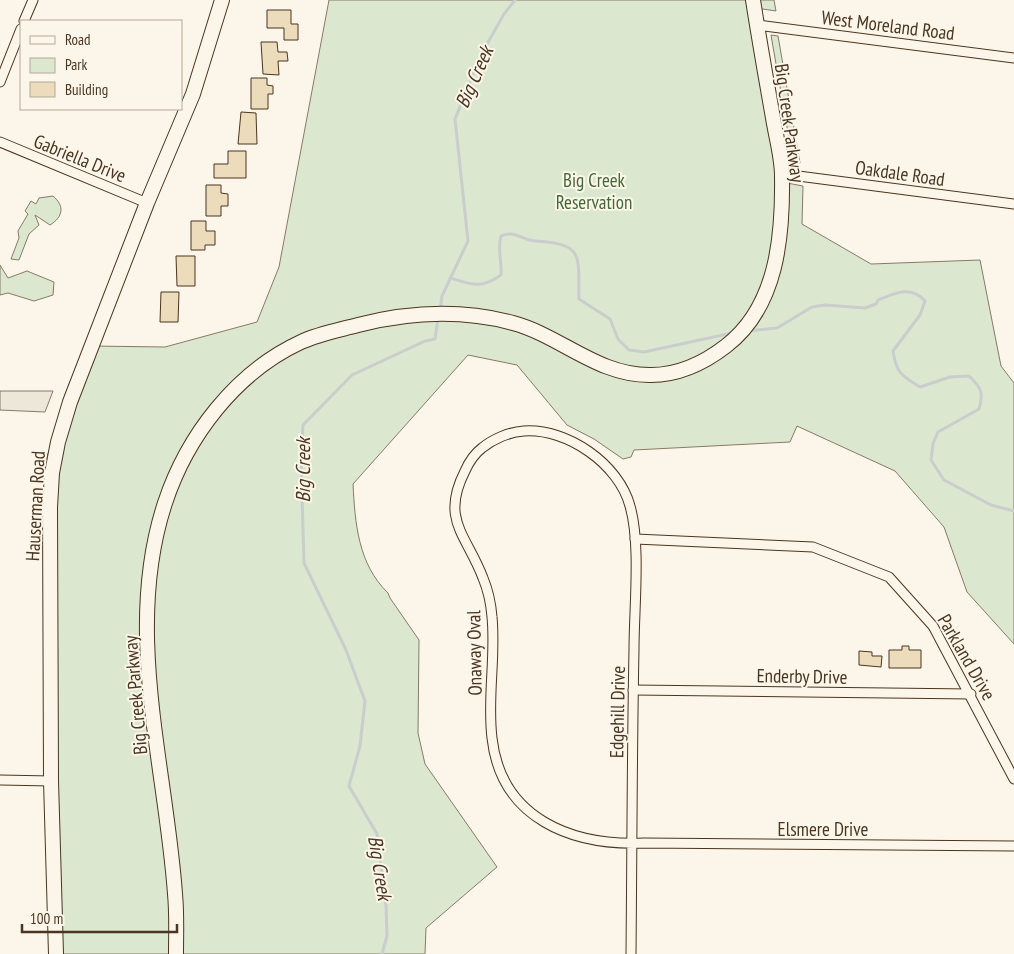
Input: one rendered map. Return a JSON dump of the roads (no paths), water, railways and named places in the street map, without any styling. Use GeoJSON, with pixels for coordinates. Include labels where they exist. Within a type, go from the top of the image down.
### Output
{"type":"FeatureCollection","features":[{"type":"Feature","properties":{"kind":"street"},"geometry":{"type":"LineString","coordinates":[[24,20],[33,0]]}},
{"type":"Feature","properties":{"kind":"street","name":"Hauserman Road"},"geometry":{"type":"LineString","coordinates":[[56,954],[51,781],[50,507],[52,473],[58,440],[70,402],[147,203],[193,94],[222,0]]}},
{"type":"Feature","properties":{"kind":"street","name":"Big Creek Parkway"},"geometry":{"type":"LineString","coordinates":[[176,954],[176,896],[148,668],[148,585],[164,505],[180,463],[206,422],[239,384],[259,369],[301,342],[377,320],[415,314],[464,315],[514,323],[542,334],[591,361],[626,373],[650,375],[689,368],[716,354],[734,340],[754,317],[766,293],[777,262],[783,174],[753,0]]}},
{"type":"Feature","properties":{"kind":"street","name":"West Moreland Road"},"geometry":{"type":"LineString","coordinates":[[757,25],[1014,58]]}},
{"type":"Feature","properties":{"kind":"street"},"geometry":{"type":"LineString","coordinates":[[0,82],[4,64],[20,31]]}},
{"type":"Feature","properties":{"kind":"street","name":"Gabriella Drive"},"geometry":{"type":"LineString","coordinates":[[0,142],[147,203]]}},
{"type":"Feature","properties":{"kind":"street","name":"Oakdale Road"},"geometry":{"type":"LineString","coordinates":[[783,174],[1014,204]]}},
{"type":"Feature","properties":{"kind":"street","name":"Onaway Oval"},"geometry":{"type":"LineString","coordinates":[[614,475],[597,459],[570,441],[539,432],[511,434],[488,443],[477,452],[460,479],[456,491],[455,513],[460,535],[484,578],[489,599],[492,626],[492,738],[504,779],[521,802],[533,814],[562,832],[592,841],[632,844]]}},
{"type":"Feature","properties":{"kind":"street","name":"Edgehill Drive"},"geometry":{"type":"LineString","coordinates":[[614,475],[630,503],[635,539],[631,954]]}},
{"type":"Feature","properties":{"kind":"street","name":"Parkland Drive"},"geometry":{"type":"LineString","coordinates":[[635,539],[813,547],[889,577],[933,626],[971,694],[1014,779]]}},
{"type":"Feature","properties":{"kind":"street","name":"Enderby Drive"},"geometry":{"type":"LineString","coordinates":[[633,690],[971,694]]}},
{"type":"Feature","properties":{"kind":"street"},"geometry":{"type":"LineString","coordinates":[[0,780],[51,781]]}},
{"type":"Feature","properties":{"kind":"street","name":"Elsmere Drive"},"geometry":{"type":"LineString","coordinates":[[632,844],[1014,846]]}},
{"type":"Feature","properties":{"kind":"waterway","name":"Big Creek"},"geometry":{"type":"LineString","coordinates":[[440,310],[442,296],[468,241],[455,119],[482,53],[504,14],[515,0]]}},
{"type":"Feature","properties":{"kind":"waterway"},"geometry":{"type":"LineString","coordinates":[[450,278],[482,284],[501,275],[499,246],[501,236],[511,234],[530,240],[563,245],[571,249],[578,262],[579,299],[610,319],[618,339],[629,350],[644,352],[732,333]]}},
{"type":"Feature","properties":{"kind":"waterway"},"geometry":{"type":"LineString","coordinates":[[748,331],[777,328],[812,307],[825,305],[865,308],[876,304],[878,300],[897,293],[908,292],[920,296],[925,301],[920,315],[893,351],[898,369],[904,377],[920,387],[950,377],[969,376],[979,387],[981,394],[979,409],[938,432],[933,444],[931,460],[944,480],[991,505],[1014,511]]}},
{"type":"Feature","properties":{"kind":"waterway","name":"Big Creek"},"geometry":{"type":"LineString","coordinates":[[382,954],[387,936],[386,905],[377,834],[349,786],[360,746],[365,701],[346,650],[304,563],[301,460],[303,425],[352,375],[425,341],[435,339],[438,319]]}},
{"type":"Feature","properties":{"kind":"park label","name":"Big Creek Reservation"},"geometry":{"type":"Point","coordinates":[594,191]}}]}
